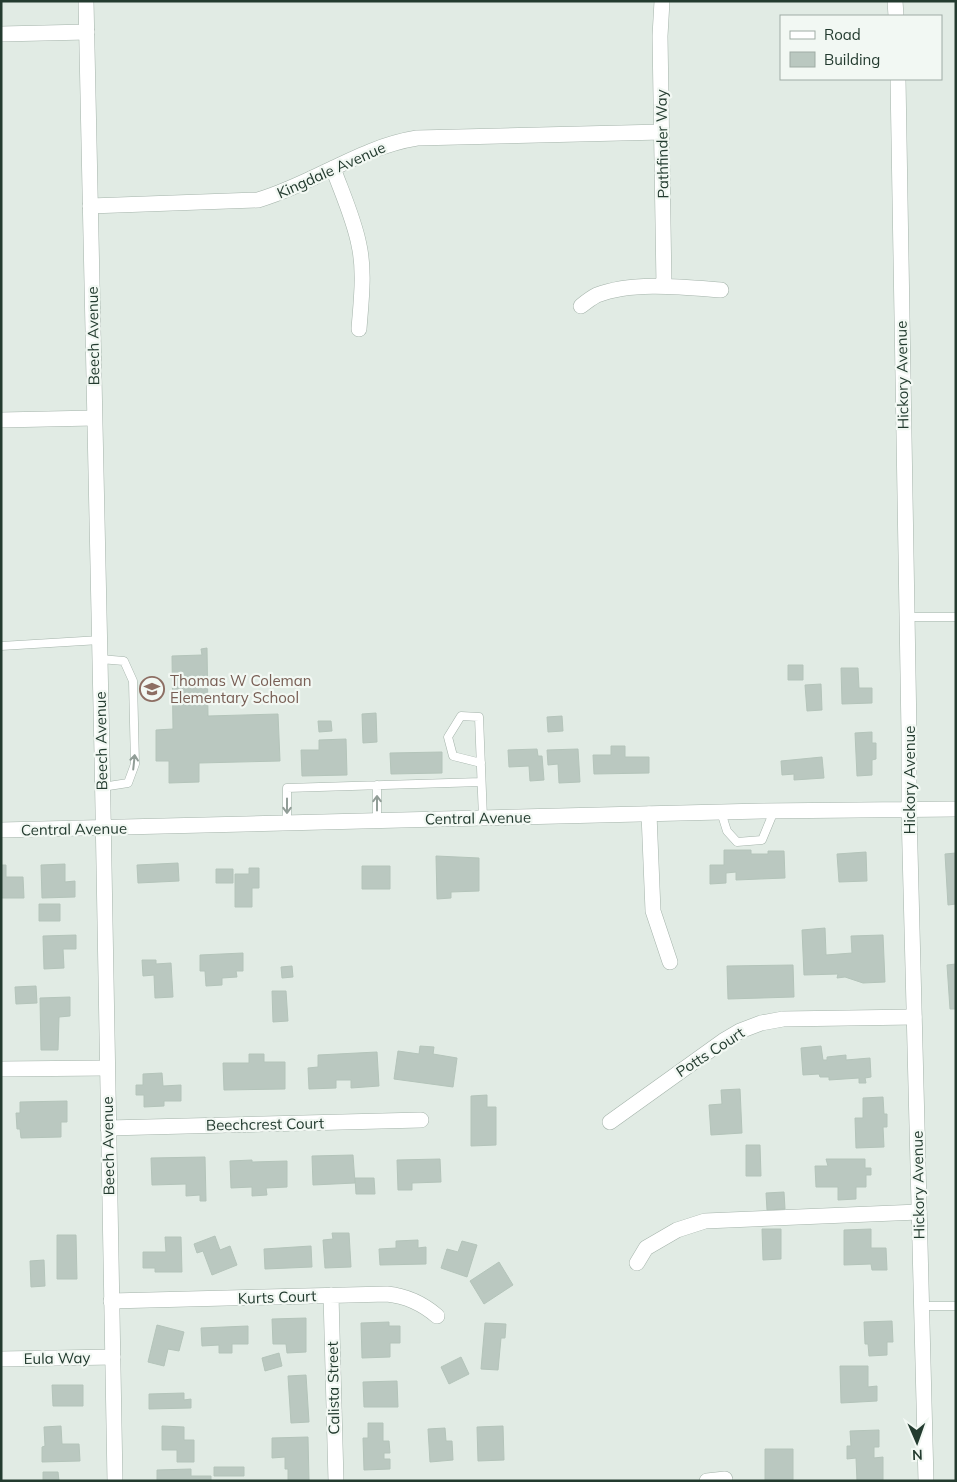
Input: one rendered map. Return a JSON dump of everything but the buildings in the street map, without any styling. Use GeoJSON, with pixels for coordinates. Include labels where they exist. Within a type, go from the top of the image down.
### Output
{"type":"FeatureCollection","features":[{"type":"Feature","properties":{"kind":"street","name":"Beech Avenue"},"geometry":{"type":"LineString","coordinates":[[86,1],[115,1481]]}},
{"type":"Feature","properties":{"kind":"street","name":"Pathfinder Way"},"geometry":{"type":"LineString","coordinates":[[662,1],[660,36],[664,286]]}},
{"type":"Feature","properties":{"kind":"street"},"geometry":{"type":"LineString","coordinates":[[895,1],[896,15]]}},
{"type":"Feature","properties":{"kind":"street"},"geometry":{"type":"LineString","coordinates":[[1,34],[87,32]]}},
{"type":"Feature","properties":{"kind":"street","name":"Hickory Avenue"},"geometry":{"type":"LineString","coordinates":[[898,80],[909,810],[926,1481]]}},
{"type":"Feature","properties":{"kind":"street","name":"Kingdale Avenue"},"geometry":{"type":"LineString","coordinates":[[90,206],[258,200],[278,194],[378,147],[417,138],[662,132]]}},
{"type":"Feature","properties":{"kind":"street"},"geometry":{"type":"LineString","coordinates":[[333,168],[360,246],[362,279],[359,329]]}},
{"type":"Feature","properties":{"kind":"street"},"geometry":{"type":"LineString","coordinates":[[581,306],[596,296],[615,290],[664,286],[721,290]]}},
{"type":"Feature","properties":{"kind":"street"},"geometry":{"type":"LineString","coordinates":[[1,420],[94,418]]}},
{"type":"Feature","properties":{"kind":"street","name":"Central Avenue"},"geometry":{"type":"LineString","coordinates":[[1,830],[721,812],[956,809]]}},
{"type":"Feature","properties":{"kind":"street"},"geometry":{"type":"LineString","coordinates":[[650,814],[653,911],[670,962]]}},
{"type":"Feature","properties":{"kind":"street","name":"Potts Court"},"geometry":{"type":"LineString","coordinates":[[610,1122],[722,1042],[740,1031],[761,1023],[782,1019],[914,1017]]}},
{"type":"Feature","properties":{"kind":"street"},"geometry":{"type":"LineString","coordinates":[[1,1069],[107,1068]]}},
{"type":"Feature","properties":{"kind":"street","name":"Beechcrest Court"},"geometry":{"type":"LineString","coordinates":[[108,1128],[421,1120]]}},
{"type":"Feature","properties":{"kind":"street"},"geometry":{"type":"LineString","coordinates":[[637,1263],[646,1248],[677,1230],[705,1221],[919,1212]]}},
{"type":"Feature","properties":{"kind":"street","name":"Calista Street"},"geometry":{"type":"LineString","coordinates":[[331,1295],[336,1481]]}},
{"type":"Feature","properties":{"kind":"street","name":"Kurts Court"},"geometry":{"type":"LineString","coordinates":[[111,1301],[396,1295],[422,1305],[437,1316]]}},
{"type":"Feature","properties":{"kind":"street","name":"Eula Way"},"geometry":{"type":"LineString","coordinates":[[1,1359],[113,1357]]}},
{"type":"Feature","properties":{"kind":"street"},"geometry":{"type":"LineString","coordinates":[[707,1481],[725,1479]]}},
{"type":"Feature","properties":{"kind":"lane"},"geometry":{"type":"LineString","coordinates":[[907,617],[956,617]]}},
{"type":"Feature","properties":{"kind":"lane"},"geometry":{"type":"LineString","coordinates":[[1,646],[100,640]]}},
{"type":"Feature","properties":{"kind":"lane"},"geometry":{"type":"LineString","coordinates":[[100,659],[124,661],[133,681],[135,764],[128,783],[102,787]]}},
{"type":"Feature","properties":{"kind":"lane"},"geometry":{"type":"LineString","coordinates":[[481,763],[453,756],[448,737],[461,716],[479,717],[481,763],[482,818]]}},
{"type":"Feature","properties":{"kind":"lane"},"geometry":{"type":"LineString","coordinates":[[286,823],[287,788],[481,782]]}},
{"type":"Feature","properties":{"kind":"lane"},"geometry":{"type":"LineString","coordinates":[[377,785],[377,821]]}},
{"type":"Feature","properties":{"kind":"lane"},"geometry":{"type":"LineString","coordinates":[[721,812],[727,831],[737,842],[762,840],[774,811]]}},
{"type":"Feature","properties":{"kind":"lane"},"geometry":{"type":"LineString","coordinates":[[921,1306],[956,1306]]}},
{"type":"Feature","properties":{"kind":"place","name":"Thomas W Coleman Elementary School"},"geometry":{"type":"Point","coordinates":[152,689]}}]}
